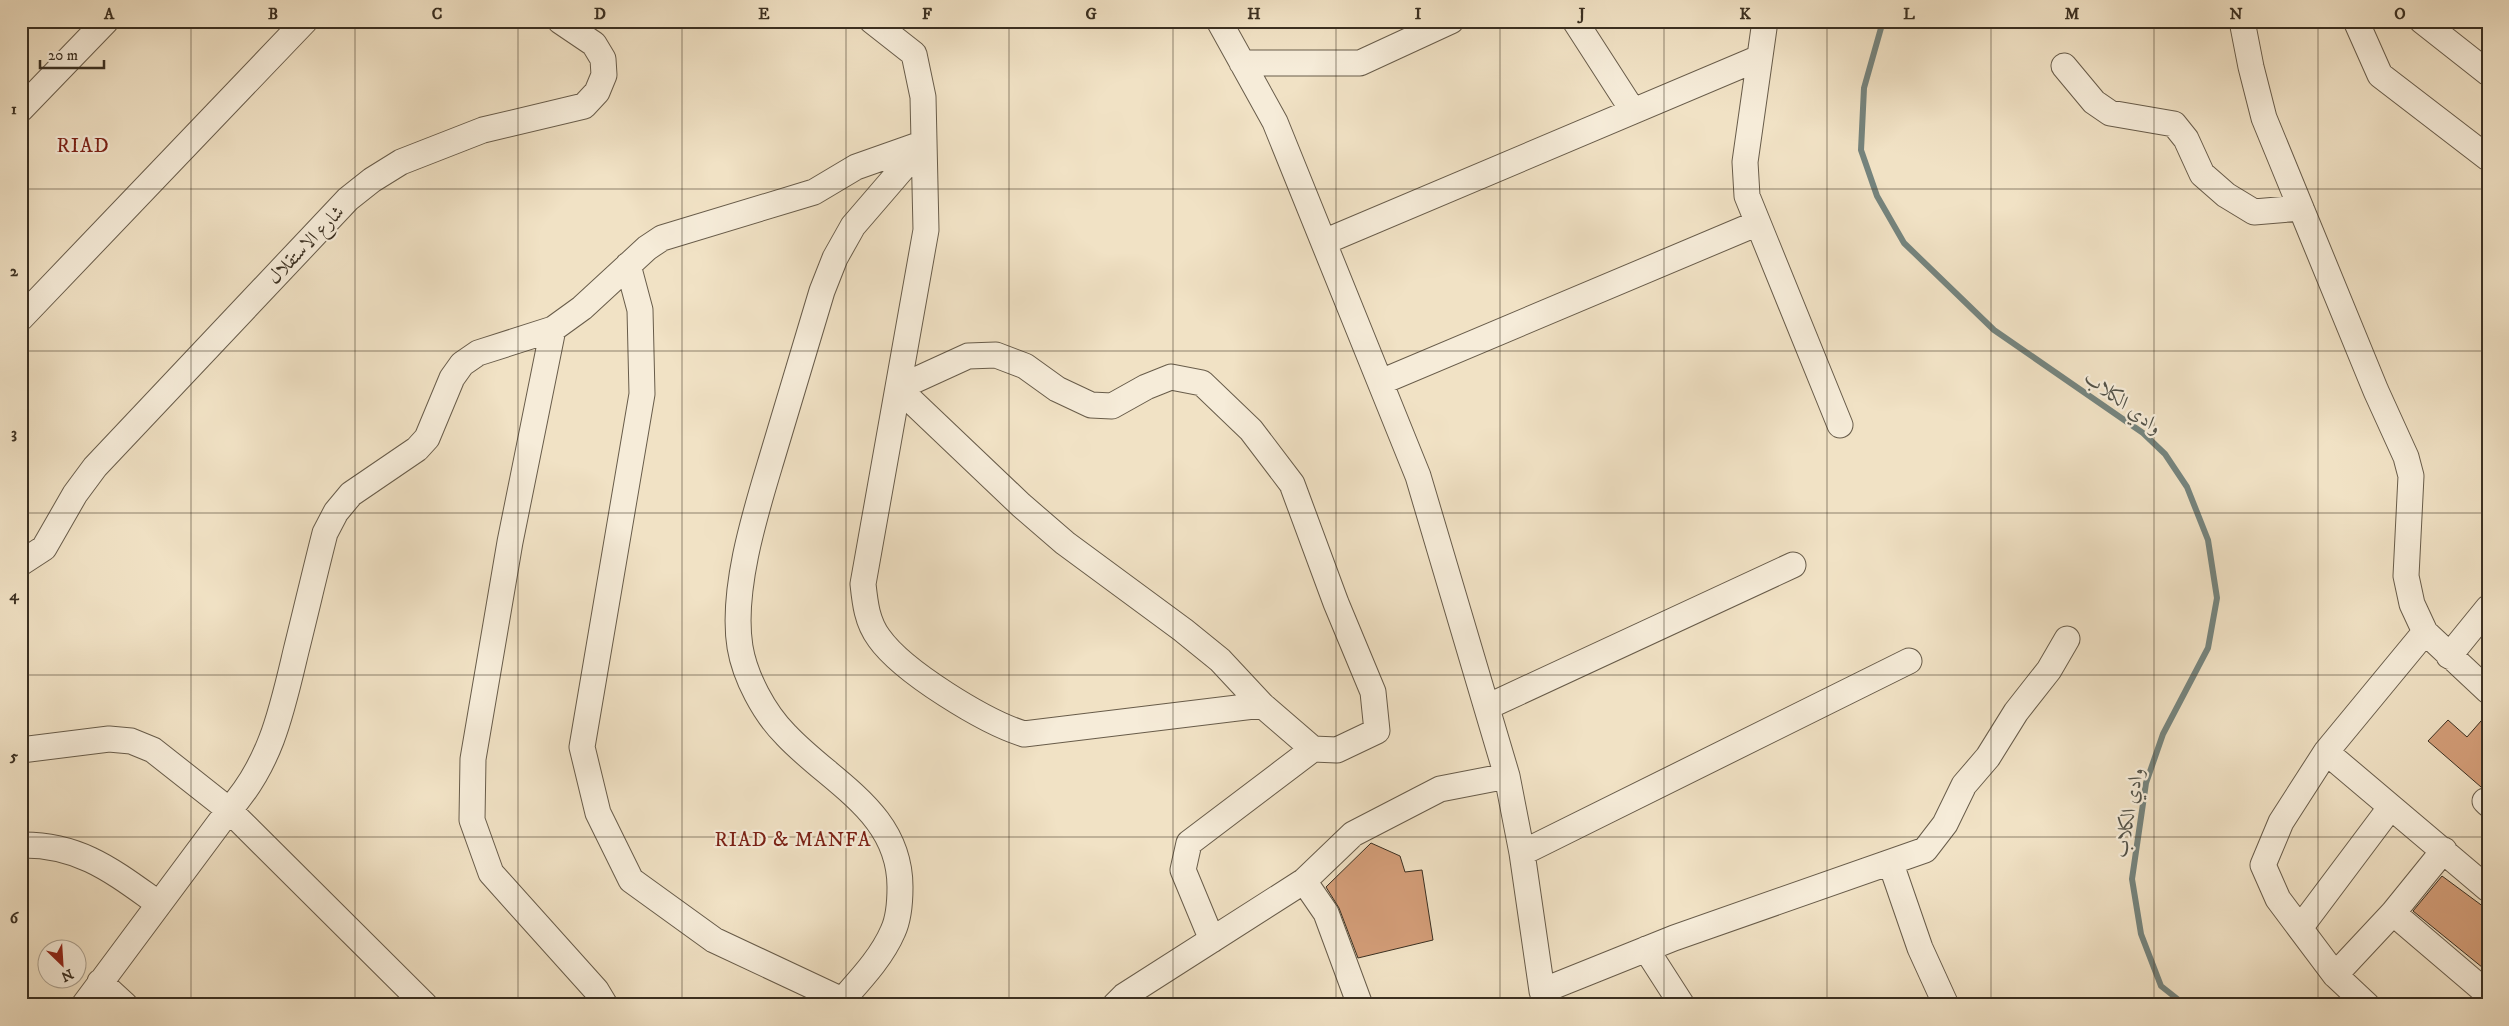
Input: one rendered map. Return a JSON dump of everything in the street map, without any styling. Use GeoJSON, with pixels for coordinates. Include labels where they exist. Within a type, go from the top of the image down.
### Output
{"type":"FeatureCollection","features":[{"type":"Feature","properties":{"kind":"street"},"geometry":{"type":"LineString","coordinates":[[21,109],[106,21]]}},
{"type":"Feature","properties":{"kind":"street"},"geometry":{"type":"LineString","coordinates":[[21,318],[305,21]]}},
{"type":"Feature","properties":{"kind":"street","name":"شارع الاستقلال"},"geometry":{"type":"LineString","coordinates":[[21,563],[29,560],[44,548],[75,494],[96,467],[348,199],[401,162],[443,144],[483,130],[584,106],[597,92],[601,84],[604,75],[603,59],[594,44],[560,21]]}},
{"type":"Feature","properties":{"kind":"street"},"geometry":{"type":"LineString","coordinates":[[872,21],[914,54],[923,97],[926,230],[863,584],[866,611],[879,638],[916,675],[1005,728],[1024,734],[1262,705]]}},
{"type":"Feature","properties":{"kind":"street"},"geometry":{"type":"LineString","coordinates":[[1219,21],[1275,122],[1418,476],[1507,776],[1522,853],[1544,998],[1646,949],[1891,864],[1925,850],[1945,824],[1964,785],[1988,757],[2016,712],[2049,670],[2067,639]]}},
{"type":"Feature","properties":{"kind":"street"},"geometry":{"type":"LineString","coordinates":[[1242,63],[1360,63],[1451,21]]}},
{"type":"Feature","properties":{"kind":"street"},"geometry":{"type":"LineString","coordinates":[[1575,21],[1633,111]]}},
{"type":"Feature","properties":{"kind":"street"},"geometry":{"type":"LineString","coordinates":[[1766,21],[1745,162],[1747,196],[1840,425]]}},
{"type":"Feature","properties":{"kind":"street"},"geometry":{"type":"LineString","coordinates":[[2242,21],[2250,67],[2264,118],[2406,457],[2411,476],[2406,576],[2412,604],[2425,632],[2488,691]]}},
{"type":"Feature","properties":{"kind":"street"},"geometry":{"type":"LineString","coordinates":[[2356,21],[2380,75],[2488,158]]}},
{"type":"Feature","properties":{"kind":"street"},"geometry":{"type":"LineString","coordinates":[[2422,21],[2488,73]]}},
{"type":"Feature","properties":{"kind":"street"},"geometry":{"type":"LineString","coordinates":[[1324,242],[1759,58]]}},
{"type":"Feature","properties":{"kind":"street"},"geometry":{"type":"LineString","coordinates":[[2064,66],[2094,102],[2110,113],[2174,124],[2186,139],[2202,174],[2226,195],[2254,212],[2301,208]]}},
{"type":"Feature","properties":{"kind":"street"},"geometry":{"type":"LineString","coordinates":[[84,1005],[229,810],[246,791],[260,768],[276,728],[325,532],[336,512],[351,494],[417,449],[427,438],[452,378],[462,364],[478,353],[553,330],[582,308],[647,248],[662,238],[814,192],[856,167],[924,143]]}},
{"type":"Feature","properties":{"kind":"street"},"geometry":{"type":"LineString","coordinates":[[628,265],[640,310],[642,394],[582,747],[598,813],[631,880],[714,940],[840,1002],[874,963],[894,930],[900,902],[900,869],[894,848],[882,825],[864,804],[785,735],[764,707],[750,677],[740,647],[738,614],[748,539],[822,291],[835,258],[852,226],[891,178],[924,143]]}},
{"type":"Feature","properties":{"kind":"street"},"geometry":{"type":"LineString","coordinates":[[1381,382],[1758,223]]}},
{"type":"Feature","properties":{"kind":"street"},"geometry":{"type":"LineString","coordinates":[[553,330],[510,542],[473,759],[472,820],[491,873],[596,990],[605,1005]]}},
{"type":"Feature","properties":{"kind":"street"},"geometry":{"type":"LineString","coordinates":[[996,355],[1026,366],[1057,389],[1091,405],[1112,406],[1146,386],[1171,376],[1202,383],[1251,430],[1292,484],[1336,603],[1373,692],[1377,730],[1337,750],[1313,749],[1262,705],[1220,660],[1065,543],[1021,505],[898,388],[968,356],[996,355]]}},
{"type":"Feature","properties":{"kind":"street"},"geometry":{"type":"LineString","coordinates":[[1487,707],[1793,565]]}},
{"type":"Feature","properties":{"kind":"street"},"geometry":{"type":"LineString","coordinates":[[2449,656],[2488,608]]}},
{"type":"Feature","properties":{"kind":"street"},"geometry":{"type":"LineString","coordinates":[[2367,1005],[2335,975],[2300,928],[2278,898],[2263,865],[2281,822],[2326,752],[2425,632]]}},
{"type":"Feature","properties":{"kind":"street"},"geometry":{"type":"LineString","coordinates":[[1522,853],[1909,661]]}},
{"type":"Feature","properties":{"kind":"street"},"geometry":{"type":"LineString","coordinates":[[21,750],[84,740],[109,739],[131,741],[153,750],[229,810],[425,1005]]}},
{"type":"Feature","properties":{"kind":"street"},"geometry":{"type":"LineString","coordinates":[[1212,940],[1183,870],[1189,843],[1313,749]]}},
{"type":"Feature","properties":{"kind":"street"},"geometry":{"type":"LineString","coordinates":[[2326,752],[2488,889]]}},
{"type":"Feature","properties":{"kind":"street"},"geometry":{"type":"LineString","coordinates":[[1115,1005],[1124,996],[1304,882],[1353,834],[1440,789],[1507,776]]}},
{"type":"Feature","properties":{"kind":"street"},"geometry":{"type":"LineString","coordinates":[[2300,928],[2390,808]]}},
{"type":"Feature","properties":{"kind":"street"},"geometry":{"type":"LineString","coordinates":[[21,845],[61,848],[92,858],[159,904]]}},
{"type":"Feature","properties":{"kind":"street"},"geometry":{"type":"LineString","coordinates":[[2335,975],[2393,913],[2444,850]]}},
{"type":"Feature","properties":{"kind":"street"},"geometry":{"type":"LineString","coordinates":[[1891,864],[1920,948],[1946,1005]]}},
{"type":"Feature","properties":{"kind":"street"},"geometry":{"type":"LineString","coordinates":[[1304,882],[1326,912],[1360,1005]]}},
{"type":"Feature","properties":{"kind":"street"},"geometry":{"type":"LineString","coordinates":[[2393,913],[2488,994]]}},
{"type":"Feature","properties":{"kind":"street"},"geometry":{"type":"LineString","coordinates":[[1646,949],[1682,1005]]}},
{"type":"Feature","properties":{"kind":"street"},"geometry":{"type":"LineString","coordinates":[[100,982],[125,1005]]}},
{"type":"Feature","properties":{"kind":"building"},"geometry":{"type":"Polygon","coordinates":[[[2488,713],[2488,787],[2481,787],[2428,741],[2448,720],[2467,737],[2488,713]]]}},
{"type":"Feature","properties":{"kind":"building"},"geometry":{"type":"Polygon","coordinates":[[[1371,843],[1400,856],[1405,872],[1422,870],[1433,940],[1358,958],[1339,908],[1326,887],[1371,843]]]}},
{"type":"Feature","properties":{"kind":"building"},"geometry":{"type":"Polygon","coordinates":[[[2442,876],[2488,910],[2488,972],[2413,911],[2442,876]]]}},
{"type":"Feature","properties":{"kind":"waterway","name":"وادي الكلاب"},"geometry":{"type":"LineString","coordinates":[[1883,21],[1864,88],[1861,150],[1877,196],[1904,243],[1994,330],[2143,433],[2165,454],[2187,487],[2208,540],[2217,598],[2208,648],[2163,734],[2146,783],[2132,879],[2141,934],[2161,986],[2185,1005]]}},
{"type":"Feature","properties":{"kind":"district","name":"RIAD"},"geometry":{"type":"Point","coordinates":[83,145]}},
{"type":"Feature","properties":{"kind":"district","name":"RIAD & MANFA"},"geometry":{"type":"Point","coordinates":[793,839]}}]}
